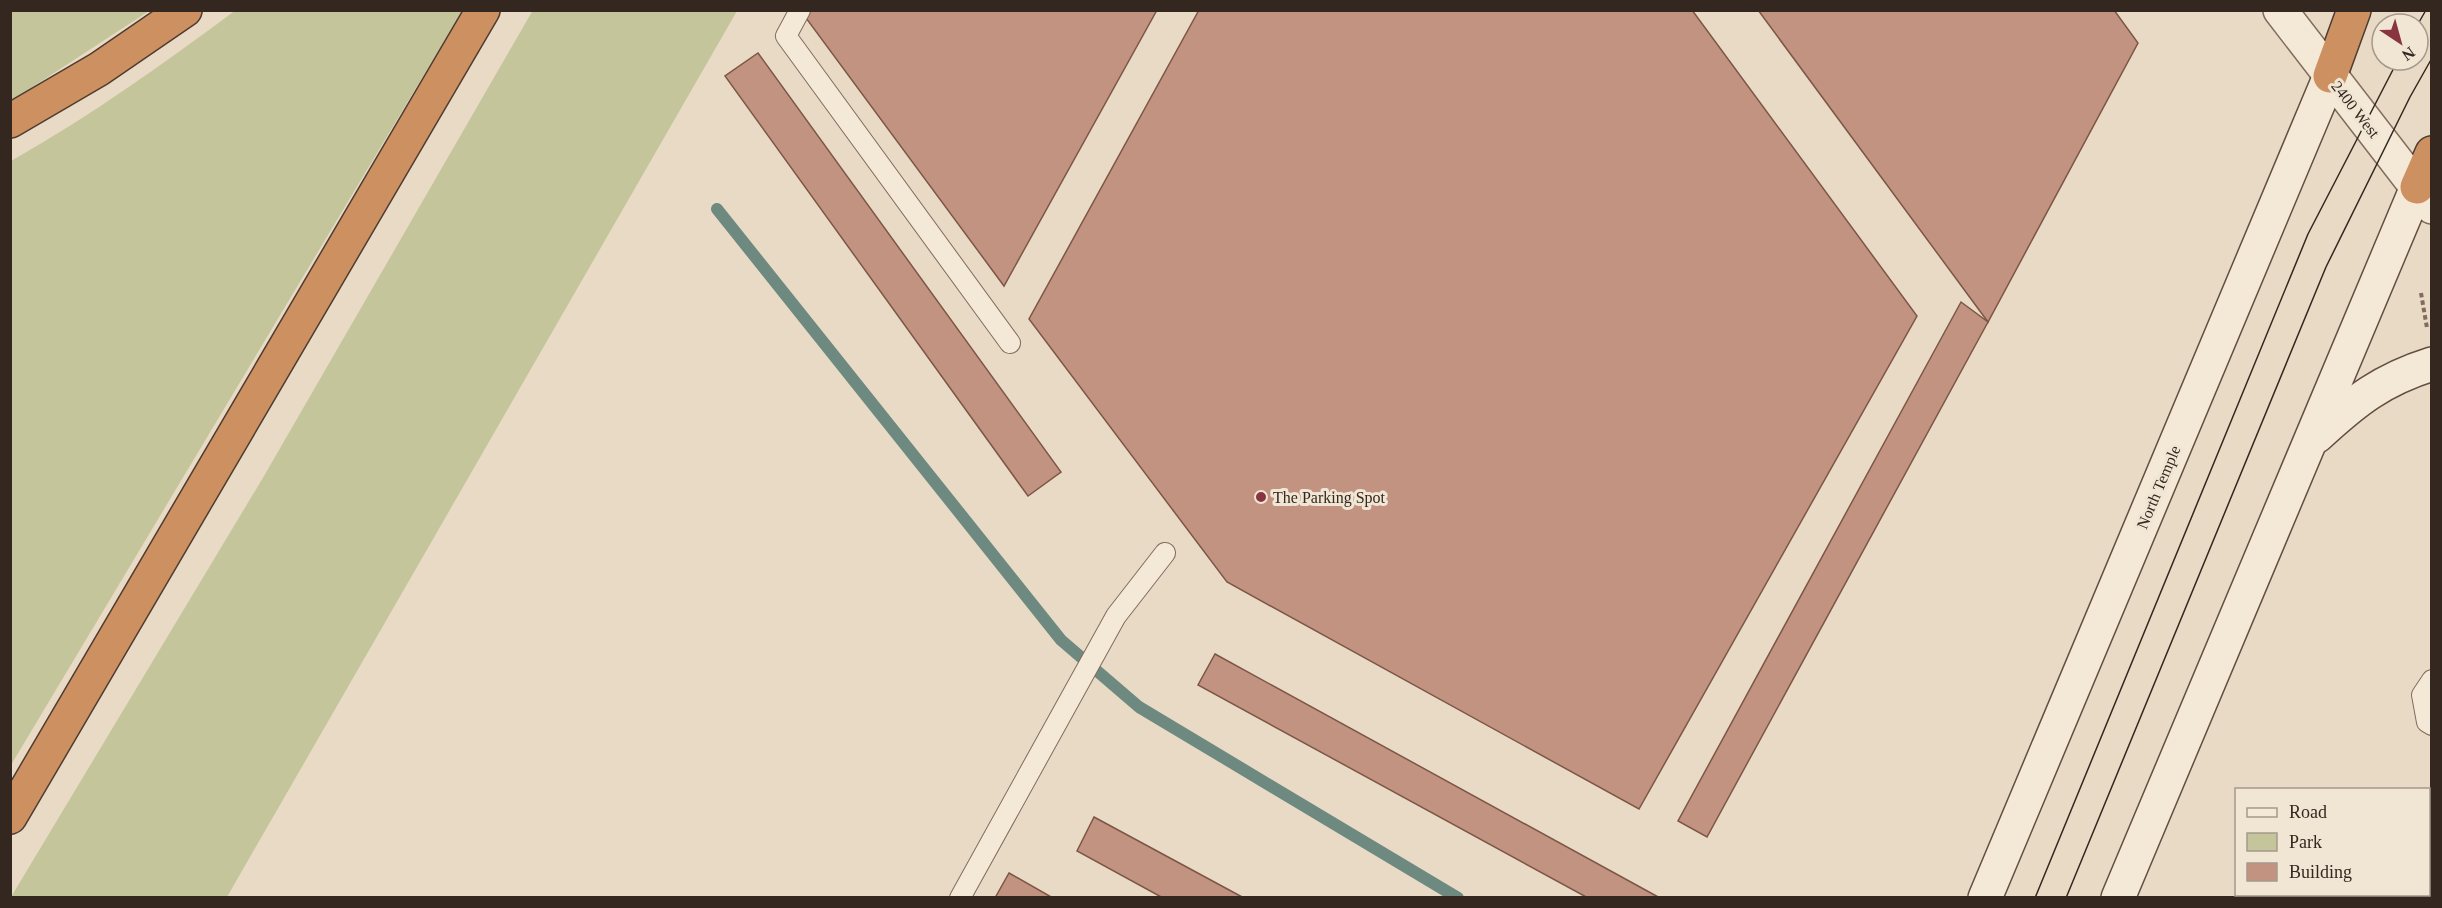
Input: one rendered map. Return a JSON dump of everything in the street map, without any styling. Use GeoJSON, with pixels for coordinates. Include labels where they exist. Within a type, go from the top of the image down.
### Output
{"type":"FeatureCollection","features":[{"type":"Feature","properties":{"kind":"highway"},"geometry":{"type":"LineString","coordinates":[[10,121],[99,69],[185,10]]}},
{"type":"Feature","properties":{"kind":"highway"},"geometry":{"type":"LineString","coordinates":[[10,817],[483,10]]}},
{"type":"Feature","properties":{"kind":"highway"},"geometry":{"type":"LineString","coordinates":[[2330,76],[2354,10]]}},
{"type":"Feature","properties":{"kind":"highway"},"geometry":{"type":"LineString","coordinates":[[2424,197],[2432,153]]}},
{"type":"Feature","properties":{"kind":"main road","name":"2400 West"},"geometry":{"type":"LineString","coordinates":[[2280,10],[2424,197]]}},
{"type":"Feature","properties":{"kind":"main road","name":"North Temple"},"geometry":{"type":"LineString","coordinates":[[1985,897],[2330,76]]}},
{"type":"Feature","properties":{"kind":"main road"},"geometry":{"type":"LineString","coordinates":[[2118,897],[2309,443],[2424,197]]}},
{"type":"Feature","properties":{"kind":"main road"},"geometry":{"type":"LineString","coordinates":[[2309,443],[2351,405],[2374,388],[2402,373],[2432,364]]}},
{"type":"Feature","properties":{"kind":"lane"},"geometry":{"type":"LineString","coordinates":[[800,10],[786,36],[1010,344]]}},
{"type":"Feature","properties":{"kind":"lane"},"geometry":{"type":"LineString","coordinates":[[960,897],[1116,616],[1165,553]]}},
{"type":"Feature","properties":{"kind":"lane"},"geometry":{"type":"LineString","coordinates":[[2432,680],[2422,695],[2427,722],[2432,725]]}},
{"type":"Feature","properties":{"kind":"path"},"geometry":{"type":"LineString","coordinates":[[2421,293],[2428,332]]}},
{"type":"Feature","properties":{"kind":"green space"},"geometry":{"type":"Polygon","coordinates":[[[11,10],[149,10],[149,11],[11,101],[11,10]]]}},
{"type":"Feature","properties":{"kind":"green space"},"geometry":{"type":"Polygon","coordinates":[[[236,10],[462,11],[11,765],[11,161],[125,89],[236,10]]]}},
{"type":"Feature","properties":{"kind":"green space"},"geometry":{"type":"Polygon","coordinates":[[[533,10],[737,11],[227,897],[11,897],[264,476],[533,10]]]}},
{"type":"Feature","properties":{"kind":"building"},"geometry":{"type":"Polygon","coordinates":[[[810,10],[1157,10],[1004,286],[806,18],[810,10]]]}},
{"type":"Feature","properties":{"kind":"building"},"geometry":{"type":"Polygon","coordinates":[[[1199,10],[1692,10],[1917,316],[1639,809],[1227,582],[1029,319],[1199,10]]]}},
{"type":"Feature","properties":{"kind":"building"},"geometry":{"type":"Polygon","coordinates":[[[1758,10],[2114,10],[2138,43],[1988,322],[1758,10]]]}},
{"type":"Feature","properties":{"kind":"building"},"geometry":{"type":"Polygon","coordinates":[[[758,53],[1061,472],[1028,496],[725,76],[758,53]]]}},
{"type":"Feature","properties":{"kind":"building"},"geometry":{"type":"Polygon","coordinates":[[[1961,302],[1988,322],[1707,837],[1678,821],[1961,302]]]}},
{"type":"Feature","properties":{"kind":"building"},"geometry":{"type":"Polygon","coordinates":[[[1215,654],[1660,898],[1588,898],[1198,685],[1215,654]]]}},
{"type":"Feature","properties":{"kind":"building"},"geometry":{"type":"Polygon","coordinates":[[[1094,817],[1244,898],[1163,898],[1077,851],[1094,817]]]}},
{"type":"Feature","properties":{"kind":"building"},"geometry":{"type":"Polygon","coordinates":[[[1009,873],[1053,898],[995,898],[1009,873]]]}},
{"type":"Feature","properties":{"kind":"waterway"},"geometry":{"type":"LineString","coordinates":[[717,209],[1061,640],[1139,707],[1458,898]]}},
{"type":"Feature","properties":{"kind":"tram line"},"geometry":{"type":"LineString","coordinates":[[2066,898],[2326,267],[2410,97],[2432,58]]}},
{"type":"Feature","properties":{"kind":"tram line"},"geometry":{"type":"LineString","coordinates":[[2035,898],[2308,234],[2392,72]]}},
{"type":"Feature","properties":{"kind":"place","name":"The Parking Spot"},"geometry":{"type":"Point","coordinates":[1261,497]}}]}
